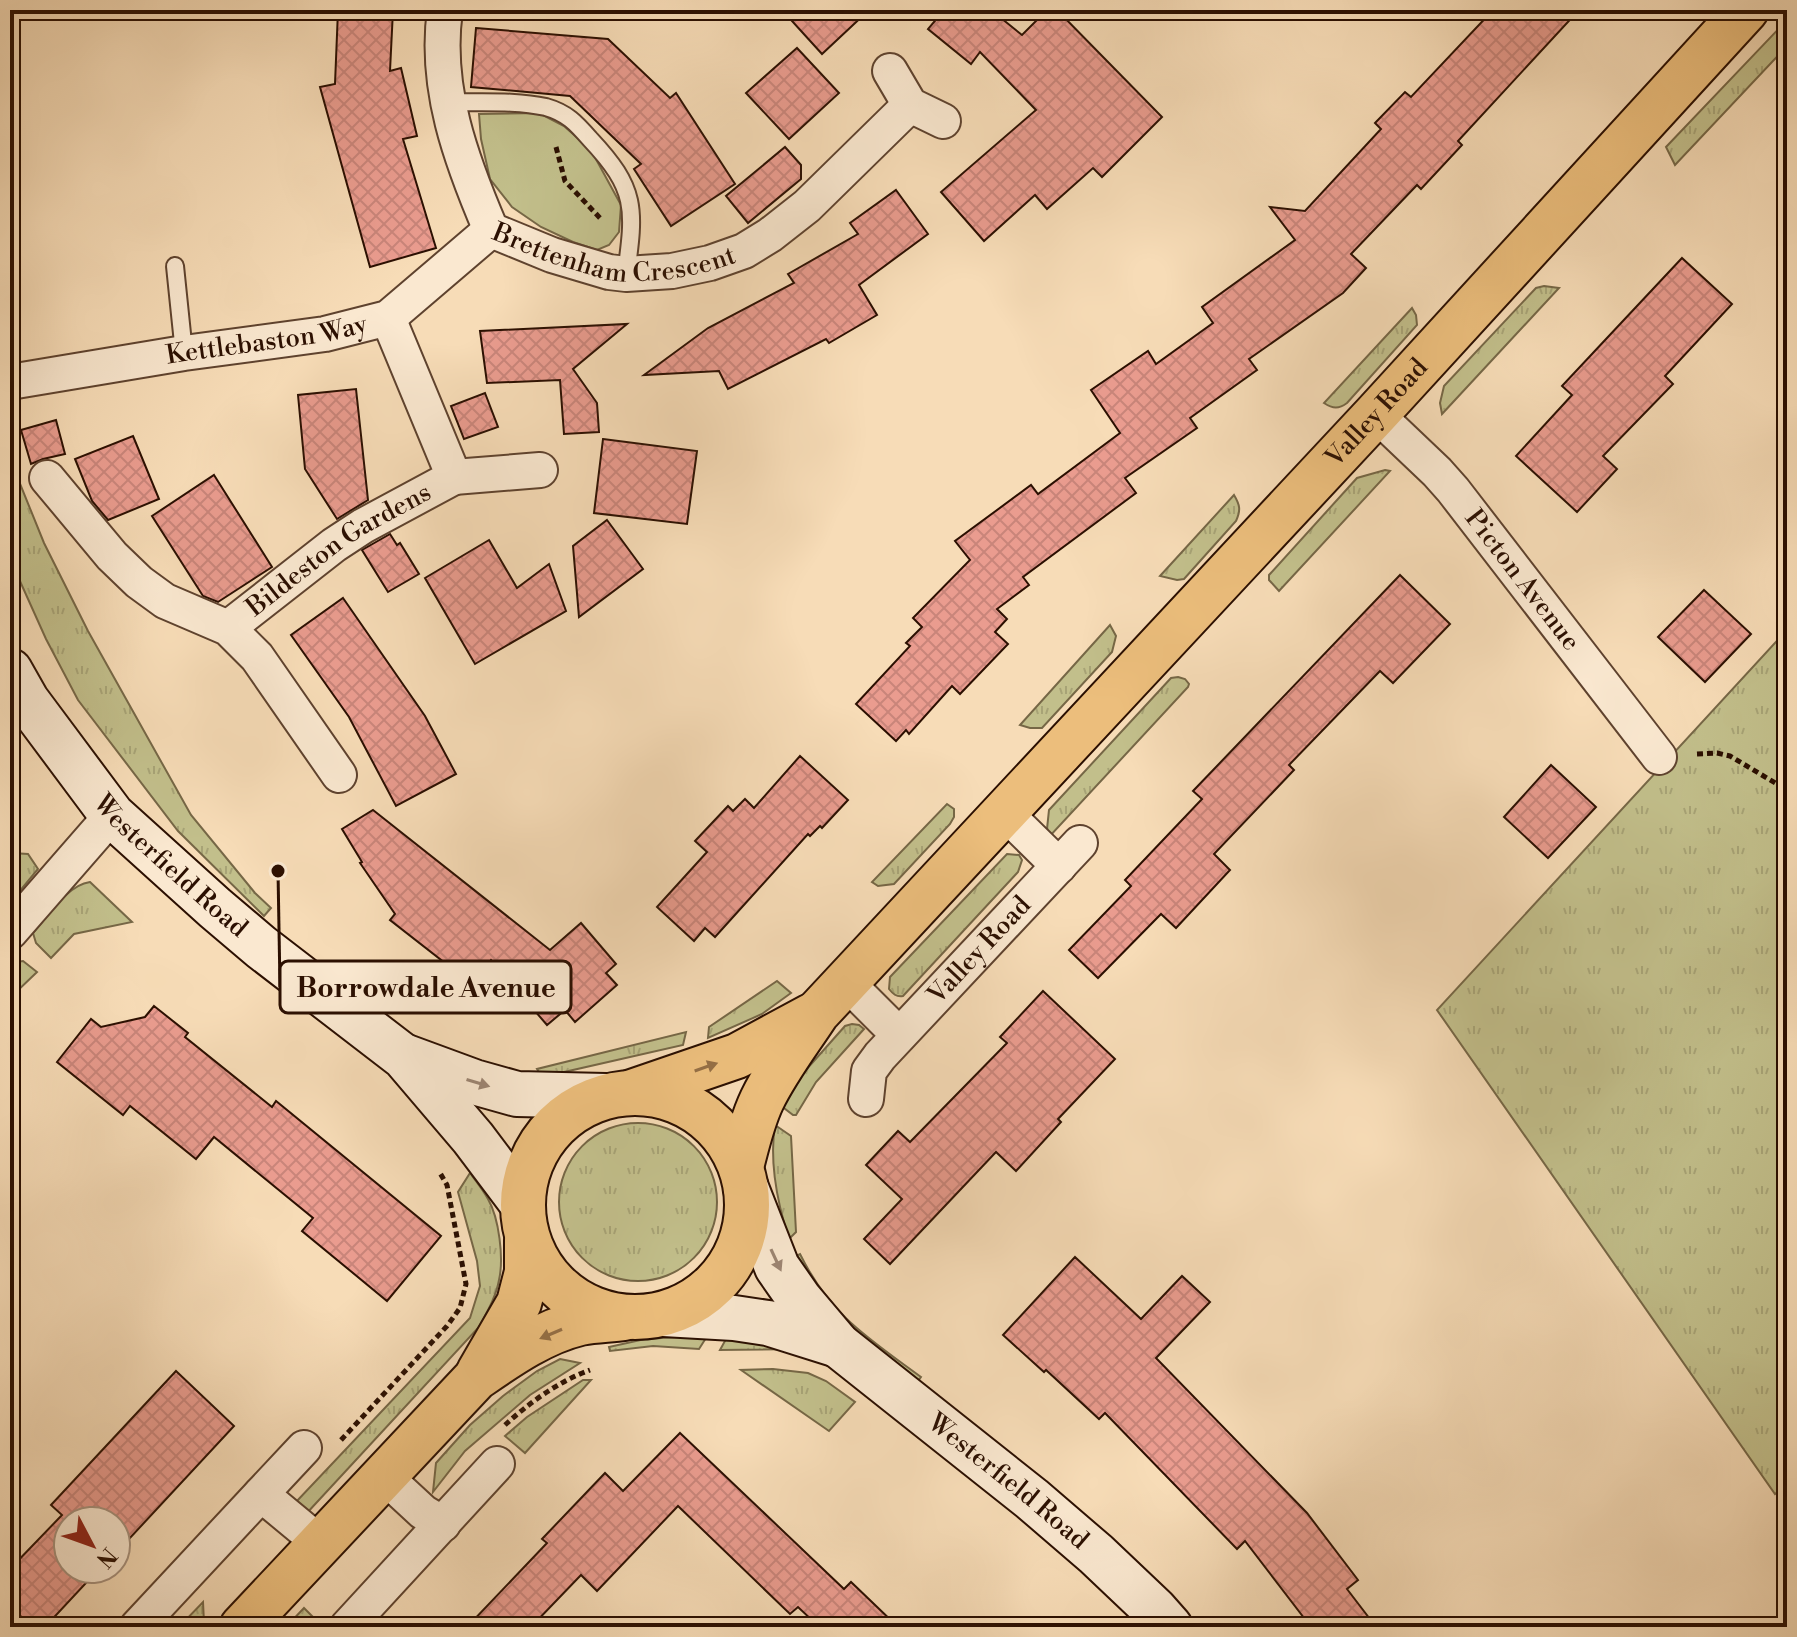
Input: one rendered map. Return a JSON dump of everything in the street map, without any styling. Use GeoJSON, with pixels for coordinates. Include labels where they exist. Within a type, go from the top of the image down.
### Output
{"type":"FeatureCollection","features":[{"type":"Feature","properties":{"kind":"main road","name":"Valley Road"},"geometry":{"type":"LineString","coordinates":[[744,1177],[753,1122],[762,1101],[817,1013],[1376,414],[1746,10]]}},
{"type":"Feature","properties":{"kind":"main road","name":"Westerfield Road"},"geometry":{"type":"LineString","coordinates":[[10,671],[27,701],[112,815],[261,947],[404,1057],[473,1138],[525,1221]]}},
{"type":"Feature","properties":{"kind":"main road","name":"Valley Road"},"geometry":{"type":"LineString","coordinates":[[619,1094],[737,1056],[817,1013]]}},
{"type":"Feature","properties":{"kind":"main road","name":"Westerfield Road"},"geometry":{"type":"LineString","coordinates":[[404,1057],[517,1094],[619,1094]]}},
{"type":"Feature","properties":{"kind":"main road"},"geometry":{"type":"LineString","coordinates":[[242,1627],[476,1378],[550,1333],[581,1323],[645,1316],[694,1301],[719,1280],[737,1253],[747,1221],[744,1177],[724,1136],[699,1112],[667,1097],[619,1094],[573,1111],[546,1136],[529,1167],[525,1221],[527,1272],[519,1303],[476,1378]]}},
{"type":"Feature","properties":{"kind":"main road","name":"Westerfield Road"},"geometry":{"type":"LineString","coordinates":[[744,1177],[777,1267],[838,1345],[1032,1499],[1096,1554],[1170,1627]]}},
{"type":"Feature","properties":{"kind":"main road"},"geometry":{"type":"LineString","coordinates":[[525,1221],[536,1259],[559,1288],[590,1308],[645,1316]]}},
{"type":"Feature","properties":{"kind":"main road","name":"Westerfield Road"},"geometry":{"type":"LineString","coordinates":[[645,1316],[734,1318],[768,1323],[838,1345]]}},
{"type":"Feature","properties":{"kind":"street","name":"Brettenham Crescent"},"geometry":{"type":"LineString","coordinates":[[445,10],[443,73],[447,102],[468,175],[491,230],[552,255],[609,272],[628,259],[672,271],[710,263],[744,251],[807,206],[910,105]]}},
{"type":"Feature","properties":{"kind":"street"},"geometry":{"type":"LineString","coordinates":[[890,71],[910,105],[943,121]]}},
{"type":"Feature","properties":{"kind":"street","name":"Kettlebaston Way"},"geometry":{"type":"LineString","coordinates":[[10,382],[184,353],[325,334],[388,318],[491,230]]}},
{"type":"Feature","properties":{"kind":"street","name":"Bildeston Gardens"},"geometry":{"type":"LineString","coordinates":[[388,318],[454,477]]}},
{"type":"Feature","properties":{"kind":"street","name":"Picton Avenue"},"geometry":{"type":"LineString","coordinates":[[1376,414],[1453,490],[1674,756]]}},
{"type":"Feature","properties":{"kind":"street","name":"Bildeston Gardens"},"geometry":{"type":"LineString","coordinates":[[228,628],[334,545],[454,477],[540,470]]}},
{"type":"Feature","properties":{"kind":"street","name":"Bildeston Gardens"},"geometry":{"type":"LineString","coordinates":[[47,478],[112,556],[139,582],[165,601],[228,628],[257,657],[339,775]]}},
{"type":"Feature","properties":{"kind":"street","name":"Valley Road"},"geometry":{"type":"LineString","coordinates":[[866,1099],[869,1071],[880,1056],[1070,854],[1004,812]]}},
{"type":"Feature","properties":{"kind":"street"},"geometry":{"type":"LineString","coordinates":[[10,932],[112,815]]}},
{"type":"Feature","properties":{"kind":"street"},"geometry":{"type":"LineString","coordinates":[[845,981],[899,1035]]}},
{"type":"Feature","properties":{"kind":"street"},"geometry":{"type":"LineString","coordinates":[[137,1627],[304,1448]]}},
{"type":"Feature","properties":{"kind":"street"},"geometry":{"type":"LineString","coordinates":[[347,1627],[497,1464]]}},
{"type":"Feature","properties":{"kind":"street"},"geometry":{"type":"LineString","coordinates":[[383,1475],[423,1512],[443,1524]]}},
{"type":"Feature","properties":{"kind":"street"},"geometry":{"type":"LineString","coordinates":[[261,1494],[320,1543]]}},
{"type":"Feature","properties":{"kind":"lane"},"geometry":{"type":"LineString","coordinates":[[447,102],[527,104],[569,116],[609,159],[625,183],[631,205],[628,259]]}},
{"type":"Feature","properties":{"kind":"lane"},"geometry":{"type":"LineString","coordinates":[[175,266],[184,353]]}},
{"type":"Feature","properties":{"kind":"path"},"geometry":{"type":"LineString","coordinates":[[554,142],[565,181],[616,236],[628,259]]}},
{"type":"Feature","properties":{"kind":"path"},"geometry":{"type":"LineString","coordinates":[[1674,756],[1717,753],[1730,756],[1787,790]]}},
{"type":"Feature","properties":{"kind":"path"},"geometry":{"type":"LineString","coordinates":[[339,1442],[447,1326],[460,1308],[466,1284],[447,1185]]}},
{"type":"Feature","properties":{"kind":"path"},"geometry":{"type":"LineString","coordinates":[[502,1429],[549,1392],[594,1368]]}},
{"type":"Feature","properties":{"kind":"green space"},"geometry":{"type":"Polygon","coordinates":[[[1787,20],[1787,46],[1675,165],[1666,147],[1787,20]]]}},
{"type":"Feature","properties":{"kind":"green space"},"geometry":{"type":"Polygon","coordinates":[[[539,113],[564,126],[591,150],[621,205],[619,232],[609,245],[597,250],[541,227],[512,207],[490,179],[479,114],[539,113]]]}},
{"type":"Feature","properties":{"kind":"green space"},"geometry":{"type":"Polygon","coordinates":[[[1536,288],[1559,288],[1442,414],[1440,403],[1444,386],[1536,288]]]}},
{"type":"Feature","properties":{"kind":"green space"},"geometry":{"type":"Polygon","coordinates":[[[1412,308],[1417,325],[1347,403],[1336,408],[1324,403],[1412,308]]]}},
{"type":"Feature","properties":{"kind":"green space"},"geometry":{"type":"Polygon","coordinates":[[[10,459],[44,543],[88,631],[191,815],[271,908],[264,916],[178,831],[78,700],[10,559],[10,459]]]}},
{"type":"Feature","properties":{"kind":"green space"},"geometry":{"type":"Polygon","coordinates":[[[1390,471],[1279,591],[1269,580],[1269,575],[1357,478],[1390,471]]]}},
{"type":"Feature","properties":{"kind":"green space"},"geometry":{"type":"Polygon","coordinates":[[[1234,495],[1239,508],[1236,521],[1184,579],[1160,576],[1234,495]]]}},
{"type":"Feature","properties":{"kind":"green space"},"geometry":{"type":"Polygon","coordinates":[[[1110,625],[1116,636],[1112,652],[1042,728],[1020,725],[1110,625]]]}},
{"type":"Feature","properties":{"kind":"green space"},"geometry":{"type":"Polygon","coordinates":[[[1787,630],[1787,1485],[1775,1494],[1437,1010],[1787,630]]]}},
{"type":"Feature","properties":{"kind":"green space"},"geometry":{"type":"Polygon","coordinates":[[[1171,678],[1185,679],[1188,687],[1049,837],[1049,810],[1171,678]]]}},
{"type":"Feature","properties":{"kind":"green space"},"geometry":{"type":"Polygon","coordinates":[[[947,804],[954,809],[950,824],[894,884],[878,886],[872,882],[947,804]]]}},
{"type":"Feature","properties":{"kind":"green space"},"geometry":{"type":"Polygon","coordinates":[[[12,853],[28,854],[38,869],[10,903],[10,856],[12,853]]]}},
{"type":"Feature","properties":{"kind":"green space"},"geometry":{"type":"Polygon","coordinates":[[[1007,854],[1019,855],[1022,860],[1018,872],[903,996],[893,994],[889,989],[890,977],[1007,854]]]}},
{"type":"Feature","properties":{"kind":"green space"},"geometry":{"type":"Polygon","coordinates":[[[90,882],[132,922],[74,934],[51,958],[36,943],[33,933],[66,895],[90,882]]]}},
{"type":"Feature","properties":{"kind":"green space"},"geometry":{"type":"Polygon","coordinates":[[[23,961],[37,972],[10,998],[10,963],[23,961]]]}},
{"type":"Feature","properties":{"kind":"green space"},"geometry":{"type":"Polygon","coordinates":[[[777,981],[791,993],[762,1014],[708,1038],[709,1027],[777,981]]]}},
{"type":"Feature","properties":{"kind":"green space"},"geometry":{"type":"Polygon","coordinates":[[[852,1024],[864,1029],[816,1082],[796,1115],[793,1115],[782,1104],[789,1089],[845,1026],[852,1024]]]}},
{"type":"Feature","properties":{"kind":"green space"},"geometry":{"type":"Polygon","coordinates":[[[686,1032],[683,1045],[542,1077],[537,1069],[686,1032]]]}},
{"type":"Feature","properties":{"kind":"green space"},"geometry":{"type":"Polygon","coordinates":[[[638,1123],[668,1129],[694,1146],[711,1172],[717,1202],[711,1232],[694,1258],[668,1275],[638,1281],[608,1275],[582,1258],[565,1232],[559,1202],[565,1172],[582,1146],[608,1129],[638,1123]]]}},
{"type":"Feature","properties":{"kind":"green space"},"geometry":{"type":"Polygon","coordinates":[[[775,1125],[791,1136],[796,1232],[789,1239],[775,1182],[775,1125]]]}},
{"type":"Feature","properties":{"kind":"green space"},"geometry":{"type":"Polygon","coordinates":[[[470,1173],[492,1207],[500,1238],[498,1286],[491,1304],[479,1327],[306,1514],[295,1503],[470,1318],[480,1286],[477,1261],[458,1192],[470,1173]]]}},
{"type":"Feature","properties":{"kind":"green space"},"geometry":{"type":"Polygon","coordinates":[[[800,1254],[837,1309],[867,1337],[921,1377],[915,1385],[845,1327],[794,1257],[800,1254]]]}},
{"type":"Feature","properties":{"kind":"green space"},"geometry":{"type":"Polygon","coordinates":[[[706,1338],[699,1349],[653,1346],[610,1351],[609,1347],[645,1339],[706,1338]]]}},
{"type":"Feature","properties":{"kind":"green space"},"geometry":{"type":"Polygon","coordinates":[[[726,1339],[801,1349],[720,1350],[726,1339]]]}},
{"type":"Feature","properties":{"kind":"green space"},"geometry":{"type":"Polygon","coordinates":[[[560,1359],[580,1363],[530,1395],[465,1451],[433,1492],[436,1463],[470,1425],[537,1371],[560,1359]]]}},
{"type":"Feature","properties":{"kind":"green space"},"geometry":{"type":"Polygon","coordinates":[[[773,1369],[808,1373],[826,1381],[855,1402],[829,1431],[741,1370],[773,1369]]]}},
{"type":"Feature","properties":{"kind":"green space"},"geometry":{"type":"Polygon","coordinates":[[[583,1380],[591,1380],[525,1453],[505,1436],[527,1417],[583,1380]]]}},
{"type":"Feature","properties":{"kind":"green space"},"geometry":{"type":"Polygon","coordinates":[[[203,1602],[204,1623],[201,1627],[179,1627],[203,1602]]]}},
{"type":"Feature","properties":{"kind":"green space"},"geometry":{"type":"Polygon","coordinates":[[[304,1608],[314,1618],[306,1627],[286,1627],[304,1608]]]}},
{"type":"Feature","properties":{"kind":"building"},"geometry":{"type":"Polygon","coordinates":[[[338,10],[393,10],[390,71],[401,68],[417,136],[403,139],[436,248],[370,267],[320,87],[335,84],[338,10]]]}},
{"type":"Feature","properties":{"kind":"building"},"geometry":{"type":"Polygon","coordinates":[[[782,10],[869,10],[822,54],[782,10]]]}},
{"type":"Feature","properties":{"kind":"building"},"geometry":{"type":"Polygon","coordinates":[[[944,10],[991,10],[1022,35],[1047,10],[1057,10],[1162,117],[1102,177],[1093,168],[1047,209],[1035,195],[984,241],[941,192],[1036,110],[980,52],[971,64],[928,29],[944,10]]]}},
{"type":"Feature","properties":{"kind":"building"},"geometry":{"type":"Polygon","coordinates":[[[1493,10],[1579,10],[1458,141],[1462,145],[1421,189],[1417,185],[1351,254],[1366,268],[1343,293],[1249,359],[1257,370],[1190,418],[1197,428],[1125,478],[1136,493],[1023,577],[1029,585],[997,609],[1007,619],[995,632],[1008,644],[960,694],[952,686],[909,734],[906,730],[896,741],[856,704],[910,646],[906,643],[922,627],[913,618],[970,560],[955,541],[1031,485],[1038,494],[1120,433],[1091,390],[1148,351],[1156,364],[1213,323],[1202,307],[1295,240],[1270,207],[1305,211],[1381,129],[1375,123],[1405,92],[1411,97],[1493,10]]]}},
{"type":"Feature","properties":{"kind":"building"},"geometry":{"type":"Polygon","coordinates":[[[476,28],[608,39],[670,98],[676,93],[735,184],[671,226],[634,169],[641,164],[570,96],[471,87],[476,28]]]}},
{"type":"Feature","properties":{"kind":"building"},"geometry":{"type":"Polygon","coordinates":[[[797,48],[839,93],[789,139],[746,93],[797,48]]]}},
{"type":"Feature","properties":{"kind":"building"},"geometry":{"type":"Polygon","coordinates":[[[785,147],[801,165],[801,179],[748,223],[726,196],[785,147]]]}},
{"type":"Feature","properties":{"kind":"building"},"geometry":{"type":"Polygon","coordinates":[[[896,190],[928,234],[859,285],[877,315],[829,343],[826,339],[728,389],[719,371],[644,375],[708,328],[794,283],[788,274],[858,234],[850,223],[896,190]]]}},
{"type":"Feature","properties":{"kind":"building"},"geometry":{"type":"Polygon","coordinates":[[[1682,258],[1732,304],[1665,376],[1673,384],[1603,456],[1617,469],[1577,512],[1516,456],[1572,395],[1562,386],[1682,258]]]}},
{"type":"Feature","properties":{"kind":"building"},"geometry":{"type":"Polygon","coordinates":[[[627,324],[573,369],[597,403],[599,432],[564,434],[560,380],[487,383],[480,331],[627,324]]]}},
{"type":"Feature","properties":{"kind":"building"},"geometry":{"type":"Polygon","coordinates":[[[356,389],[368,500],[337,519],[305,469],[298,395],[356,389]]]}},
{"type":"Feature","properties":{"kind":"building"},"geometry":{"type":"Polygon","coordinates":[[[485,393],[498,427],[464,439],[451,406],[485,393]]]}},
{"type":"Feature","properties":{"kind":"building"},"geometry":{"type":"Polygon","coordinates":[[[56,420],[65,454],[31,464],[21,430],[56,420]]]}},
{"type":"Feature","properties":{"kind":"building"},"geometry":{"type":"Polygon","coordinates":[[[133,436],[159,499],[108,520],[92,501],[75,459],[133,436]]]}},
{"type":"Feature","properties":{"kind":"building"},"geometry":{"type":"Polygon","coordinates":[[[603,439],[697,451],[687,524],[594,513],[603,439]]]}},
{"type":"Feature","properties":{"kind":"building"},"geometry":{"type":"Polygon","coordinates":[[[214,475],[272,567],[218,602],[203,596],[152,516],[214,475]]]}},
{"type":"Feature","properties":{"kind":"building"},"geometry":{"type":"Polygon","coordinates":[[[607,520],[643,569],[579,617],[573,546],[607,520]]]}},
{"type":"Feature","properties":{"kind":"building"},"geometry":{"type":"Polygon","coordinates":[[[390,534],[397,545],[400,543],[419,574],[388,592],[362,550],[390,534]]]}},
{"type":"Feature","properties":{"kind":"building"},"geometry":{"type":"Polygon","coordinates":[[[489,540],[517,588],[549,564],[566,611],[475,664],[425,578],[489,540]]]}},
{"type":"Feature","properties":{"kind":"building"},"geometry":{"type":"Polygon","coordinates":[[[1400,575],[1450,624],[1393,683],[1380,671],[1289,765],[1294,770],[1214,854],[1230,870],[1176,928],[1161,914],[1098,978],[1069,950],[1131,886],[1125,880],[1202,799],[1193,791],[1400,575]]]}},
{"type":"Feature","properties":{"kind":"building"},"geometry":{"type":"Polygon","coordinates":[[[1704,590],[1751,634],[1705,682],[1658,637],[1704,590]]]}},
{"type":"Feature","properties":{"kind":"building"},"geometry":{"type":"Polygon","coordinates":[[[343,598],[425,716],[456,774],[396,806],[349,717],[291,635],[343,598]]]}},
{"type":"Feature","properties":{"kind":"building"},"geometry":{"type":"Polygon","coordinates":[[[800,756],[848,800],[822,828],[820,826],[810,836],[808,834],[715,937],[705,928],[694,941],[657,907],[707,852],[695,841],[728,806],[733,811],[745,799],[754,808],[800,756]]]}},
{"type":"Feature","properties":{"kind":"building"},"geometry":{"type":"Polygon","coordinates":[[[1551,765],[1596,807],[1548,858],[1504,817],[1551,765]]]}},
{"type":"Feature","properties":{"kind":"building"},"geometry":{"type":"Polygon","coordinates":[[[373,810],[550,950],[581,923],[616,964],[606,973],[617,985],[575,1022],[565,1010],[547,1025],[491,960],[472,984],[390,920],[395,914],[360,863],[342,829],[373,810]]]}},
{"type":"Feature","properties":{"kind":"building"},"geometry":{"type":"Polygon","coordinates":[[[1043,991],[1115,1059],[1058,1119],[1061,1122],[1016,1171],[996,1152],[890,1264],[864,1239],[902,1199],[866,1165],[898,1131],[910,1142],[1007,1043],[1000,1037],[1043,991]]]}},
{"type":"Feature","properties":{"kind":"building"},"geometry":{"type":"Polygon","coordinates":[[[154,1006],[188,1033],[185,1037],[272,1107],[276,1101],[441,1236],[387,1301],[302,1231],[313,1218],[214,1137],[196,1159],[130,1106],[123,1115],[57,1062],[91,1019],[101,1027],[145,1017],[154,1006]]]}},
{"type":"Feature","properties":{"kind":"building"},"geometry":{"type":"Polygon","coordinates":[[[1075,1257],[1141,1319],[1182,1276],[1210,1302],[1156,1358],[1307,1513],[1358,1580],[1347,1589],[1376,1627],[1311,1627],[1245,1541],[1237,1549],[1105,1413],[1099,1419],[1003,1335],[1075,1257]]]}},
{"type":"Feature","properties":{"kind":"building"},"geometry":{"type":"Polygon","coordinates":[[[176,1371],[234,1426],[132,1536],[132,1505],[51,1505],[176,1371]]]}},
{"type":"Feature","properties":{"kind":"building"},"geometry":{"type":"Polygon","coordinates":[[[680,1433],[844,1589],[851,1582],[898,1627],[809,1627],[814,1622],[798,1607],[790,1614],[678,1506],[597,1591],[581,1575],[531,1627],[467,1627],[547,1543],[542,1539],[605,1473],[623,1491],[680,1433]]]}},
{"type":"Feature","properties":{"kind":"building"},"geometry":{"type":"Polygon","coordinates":[[[52,1525],[52,1585],[84,1585],[45,1627],[32,1627],[10,1606],[10,1569],[52,1525]]]}},
{"type":"Feature","properties":{"kind":"place","name":"Borrowdale Avenue"},"geometry":{"type":"Point","coordinates":[278,871]}}]}
